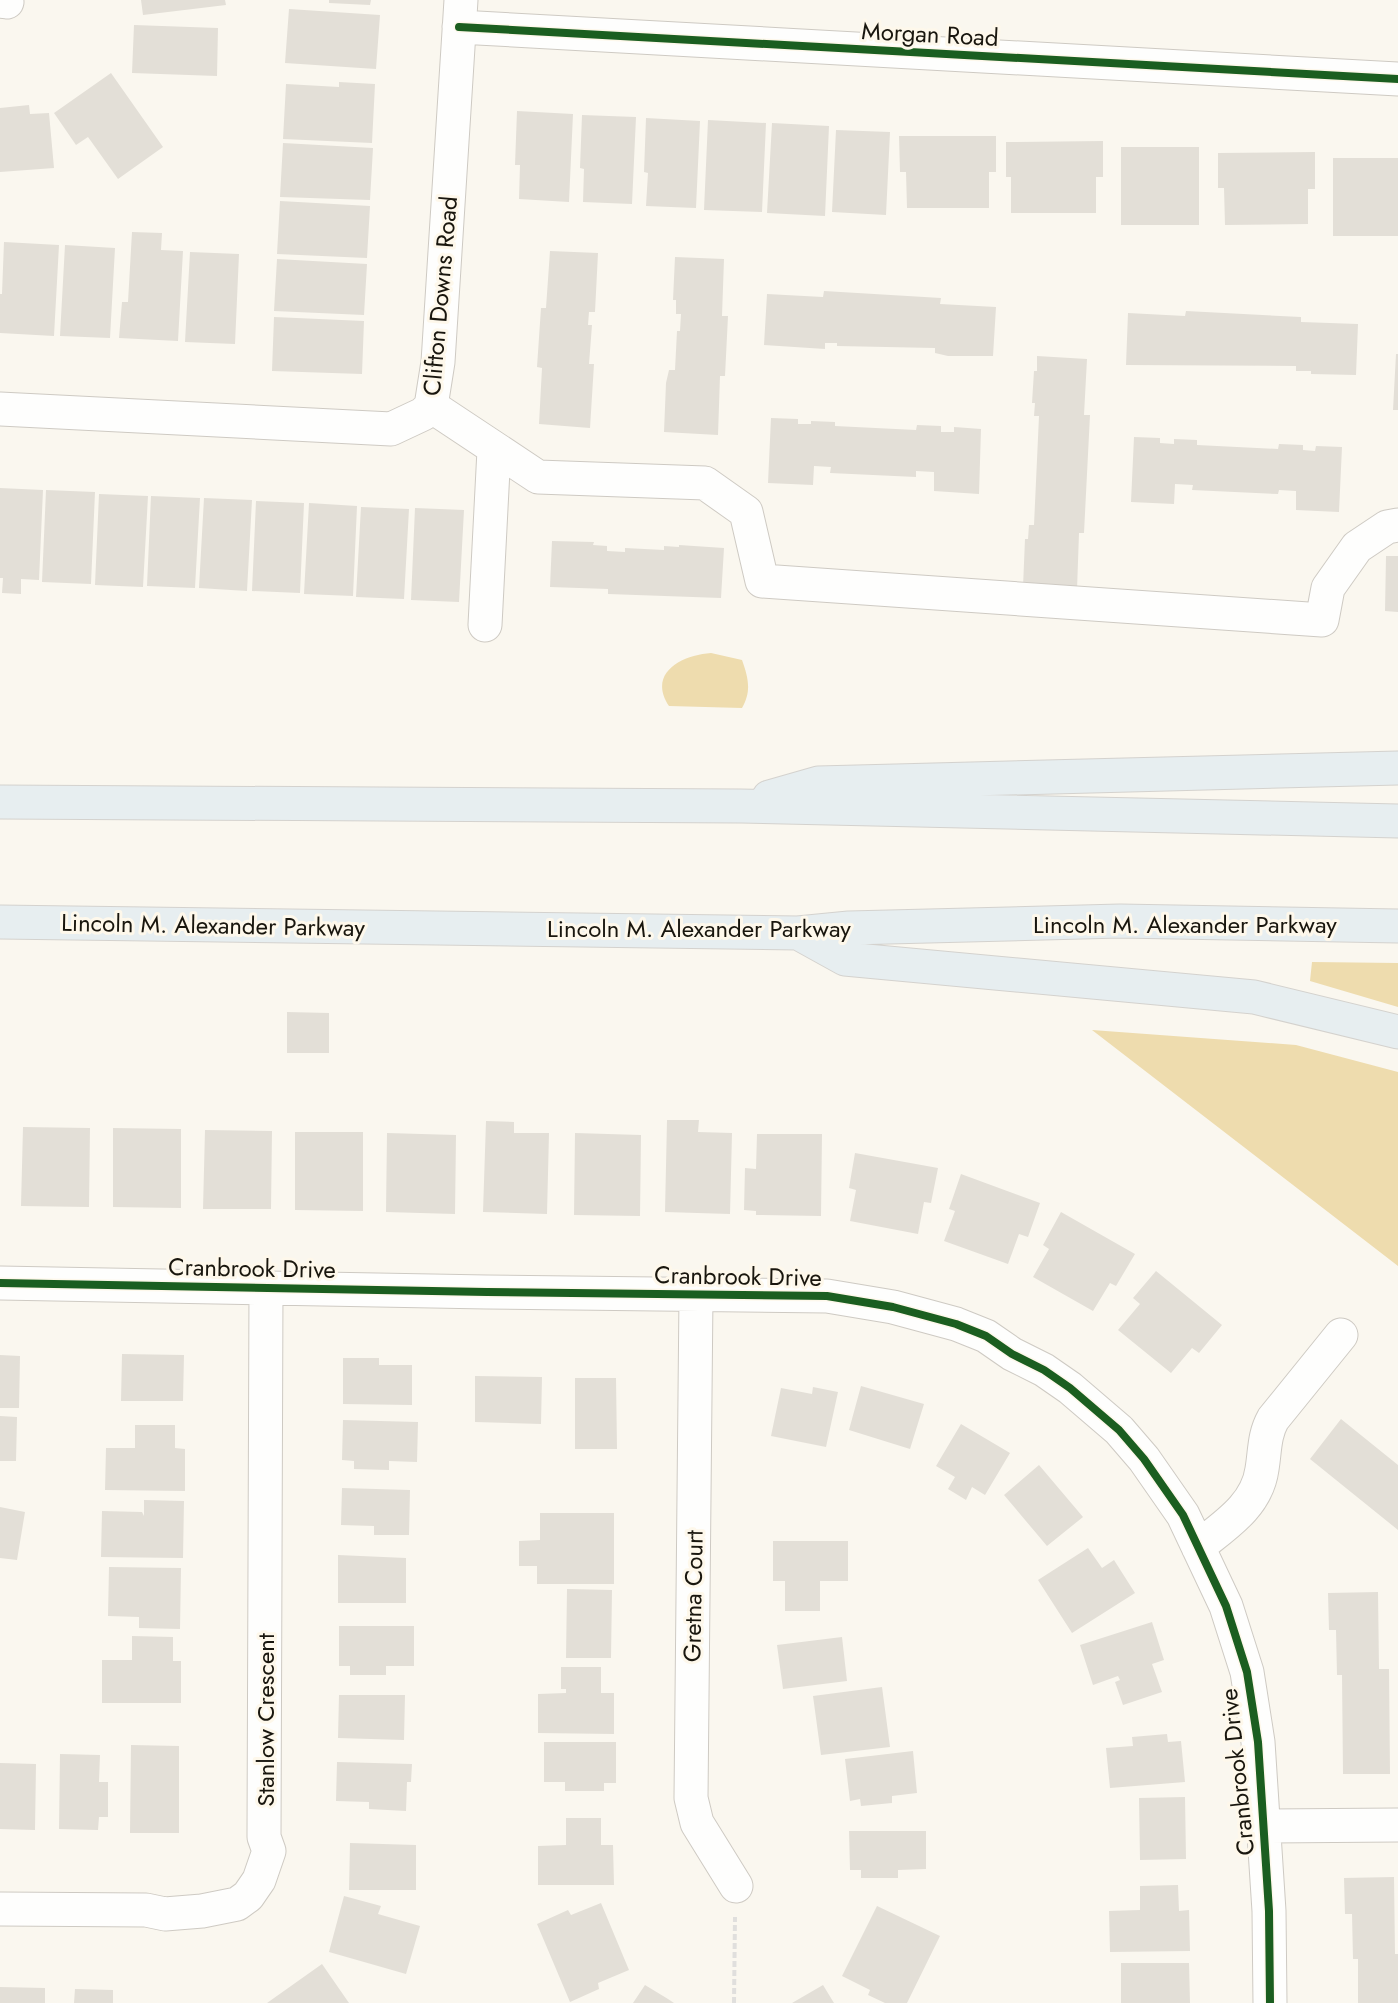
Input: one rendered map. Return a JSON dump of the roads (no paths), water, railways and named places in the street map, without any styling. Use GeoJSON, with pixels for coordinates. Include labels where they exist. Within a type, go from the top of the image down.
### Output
{"type":"FeatureCollection","features":[{"type":"Feature","properties":{"kind":"highway"},"geometry":{"type":"LineString","coordinates":[[741,806],[818,783],[1398,768]]}},
{"type":"Feature","properties":{"kind":"highway"},"geometry":{"type":"LineString","coordinates":[[0,802],[741,806],[1398,821]]}},
{"type":"Feature","properties":{"kind":"highway","name":"Lincoln M. Alexander Parkway"},"geometry":{"type":"LineString","coordinates":[[0,922],[798,933],[849,928],[1120,921],[1398,926]]}},
{"type":"Feature","properties":{"kind":"highway"},"geometry":{"type":"LineString","coordinates":[[798,933],[845,959],[1254,997],[1398,1032]]}},
{"type":"Feature","properties":{"kind":"street","name":"Morgan Road"},"geometry":{"type":"LineString","coordinates":[[460,14],[1398,79]]}},
{"type":"Feature","properties":{"kind":"street","name":"Clifton Downs Road"},"geometry":{"type":"LineString","coordinates":[[0,409],[391,429],[423,414],[431,406],[438,362],[460,14]]}},
{"type":"Feature","properties":{"kind":"street"},"geometry":{"type":"LineString","coordinates":[[431,406],[494,450],[538,477],[705,483],[746,512],[762,580],[1322,620],[1328,588],[1357,547],[1387,527],[1398,525]]}},
{"type":"Feature","properties":{"kind":"street"},"geometry":{"type":"LineString","coordinates":[[484,625],[494,450]]}},
{"type":"Feature","properties":{"kind":"street","name":"Cranbrook Drive"},"geometry":{"type":"LineString","coordinates":[[0,1283],[827,1296],[893,1307],[956,1324],[986,1336],[1070,1388],[1119,1430],[1162,1484],[1183,1515],[1226,1606],[1247,1672],[1258,1742],[1269,1911],[1270,2003]]}},
{"type":"Feature","properties":{"kind":"street","name":"Stanlow Crescent"},"geometry":{"type":"LineString","coordinates":[[0,1909],[146,1910],[165,1914],[202,1911],[237,1904],[248,1896],[259,1880],[269,1851],[264,1837],[266,1288]]}},
{"type":"Feature","properties":{"kind":"street","name":"Gretna Court"},"geometry":{"type":"LineString","coordinates":[[696,1295],[691,1798],[697,1823],[736,1886]]}},
{"type":"Feature","properties":{"kind":"street"},"geometry":{"type":"LineString","coordinates":[[1198,1547],[1247,1505],[1260,1480],[1266,1431],[1273,1419],[1341,1335]]}},
{"type":"Feature","properties":{"kind":"street"},"geometry":{"type":"LineString","coordinates":[[1264,1826],[1398,1825]]}}]}
